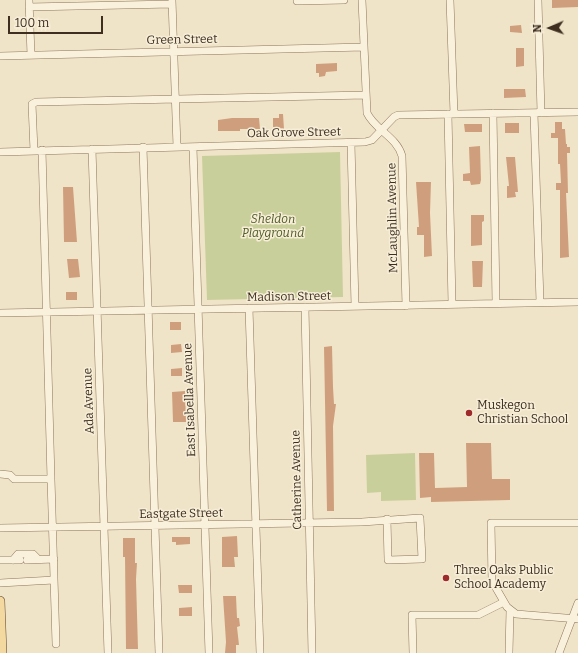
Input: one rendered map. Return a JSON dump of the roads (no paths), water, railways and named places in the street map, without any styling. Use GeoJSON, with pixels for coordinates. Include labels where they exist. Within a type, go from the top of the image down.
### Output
{"type":"FeatureCollection","features":[{"type":"Feature","properties":{"kind":"main road"},"geometry":{"type":"LineString","coordinates":[[0,601],[2,653]]}},
{"type":"Feature","properties":{"kind":"street"},"geometry":{"type":"LineString","coordinates":[[297,2],[344,0]]}},
{"type":"Feature","properties":{"kind":"street","name":"McLaughlin Avenue"},"geometry":{"type":"LineString","coordinates":[[362,0],[367,113],[381,130],[399,147],[402,156],[406,306]]}},
{"type":"Feature","properties":{"kind":"street"},"geometry":{"type":"LineString","coordinates":[[450,0],[452,304]]}},
{"type":"Feature","properties":{"kind":"street"},"geometry":{"type":"LineString","coordinates":[[538,0],[540,302]]}},
{"type":"Feature","properties":{"kind":"street"},"geometry":{"type":"LineString","coordinates":[[31,55],[29,4],[172,2],[177,147]]}},
{"type":"Feature","properties":{"kind":"street","name":"Green Street"},"geometry":{"type":"LineString","coordinates":[[0,56],[364,47]]}},
{"type":"Feature","properties":{"kind":"street"},"geometry":{"type":"LineString","coordinates":[[34,151],[33,102],[366,95]]}},
{"type":"Feature","properties":{"kind":"street","name":"Oak Grove Street"},"geometry":{"type":"LineString","coordinates":[[0,152],[143,147],[351,143],[370,141],[398,115],[578,112]]}},
{"type":"Feature","properties":{"kind":"street"},"geometry":{"type":"LineString","coordinates":[[493,113],[496,303]]}},
{"type":"Feature","properties":{"kind":"street"},"geometry":{"type":"LineString","coordinates":[[351,143],[355,233],[355,306]]}},
{"type":"Feature","properties":{"kind":"street"},"geometry":{"type":"LineString","coordinates":[[143,147],[159,653]]}},
{"type":"Feature","properties":{"kind":"street","name":"East Isabella Avenue"},"geometry":{"type":"LineString","coordinates":[[193,147],[209,653]]}},
{"type":"Feature","properties":{"kind":"street","name":"Ada Avenue"},"geometry":{"type":"LineString","coordinates":[[92,149],[108,653]]}},
{"type":"Feature","properties":{"kind":"street"},"geometry":{"type":"LineString","coordinates":[[42,150],[51,479],[54,527],[56,644]]}},
{"type":"Feature","properties":{"kind":"street","name":"Madison Street"},"geometry":{"type":"LineString","coordinates":[[0,313],[578,302]]}},
{"type":"Feature","properties":{"kind":"street","name":"Catherine Avenue"},"geometry":{"type":"LineString","coordinates":[[305,307],[312,653]]}},
{"type":"Feature","properties":{"kind":"street"},"geometry":{"type":"LineString","coordinates":[[249,308],[260,653]]}},
{"type":"Feature","properties":{"kind":"street"},"geometry":{"type":"LineString","coordinates":[[0,474],[10,475],[14,478],[51,479]]}},
{"type":"Feature","properties":{"kind":"street","name":"Eastgate Street"},"geometry":{"type":"LineString","coordinates":[[0,528],[362,522],[387,519],[420,518],[422,559],[388,560],[387,519]]}},
{"type":"Feature","properties":{"kind":"street"},"geometry":{"type":"LineString","coordinates":[[575,618],[516,614],[510,610],[492,581],[491,523],[578,523]]}},
{"type":"Feature","properties":{"kind":"street"},"geometry":{"type":"LineString","coordinates":[[20,560],[18,554],[33,554],[38,559]]}},
{"type":"Feature","properties":{"kind":"street"},"geometry":{"type":"LineString","coordinates":[[0,560],[54,559]]}},
{"type":"Feature","properties":{"kind":"street"},"geometry":{"type":"LineString","coordinates":[[0,583],[54,580]]}},
{"type":"Feature","properties":{"kind":"street"},"geometry":{"type":"LineString","coordinates":[[413,653],[412,615],[478,615],[504,602]]}},
{"type":"Feature","properties":{"kind":"street"},"geometry":{"type":"LineString","coordinates":[[559,653],[575,618],[578,603]]}},
{"type":"Feature","properties":{"kind":"street"},"geometry":{"type":"LineString","coordinates":[[509,653],[510,610]]}},
{"type":"Feature","properties":{"kind":"place","name":"Muskegon Christian School"},"geometry":{"type":"Point","coordinates":[469,413]}},
{"type":"Feature","properties":{"kind":"place","name":"Three Oaks Public School Academy"},"geometry":{"type":"Point","coordinates":[446,578]}},
{"type":"Feature","properties":{"kind":"park label","name":"Sheldon Playground"},"geometry":{"type":"Point","coordinates":[273,227]}}]}
